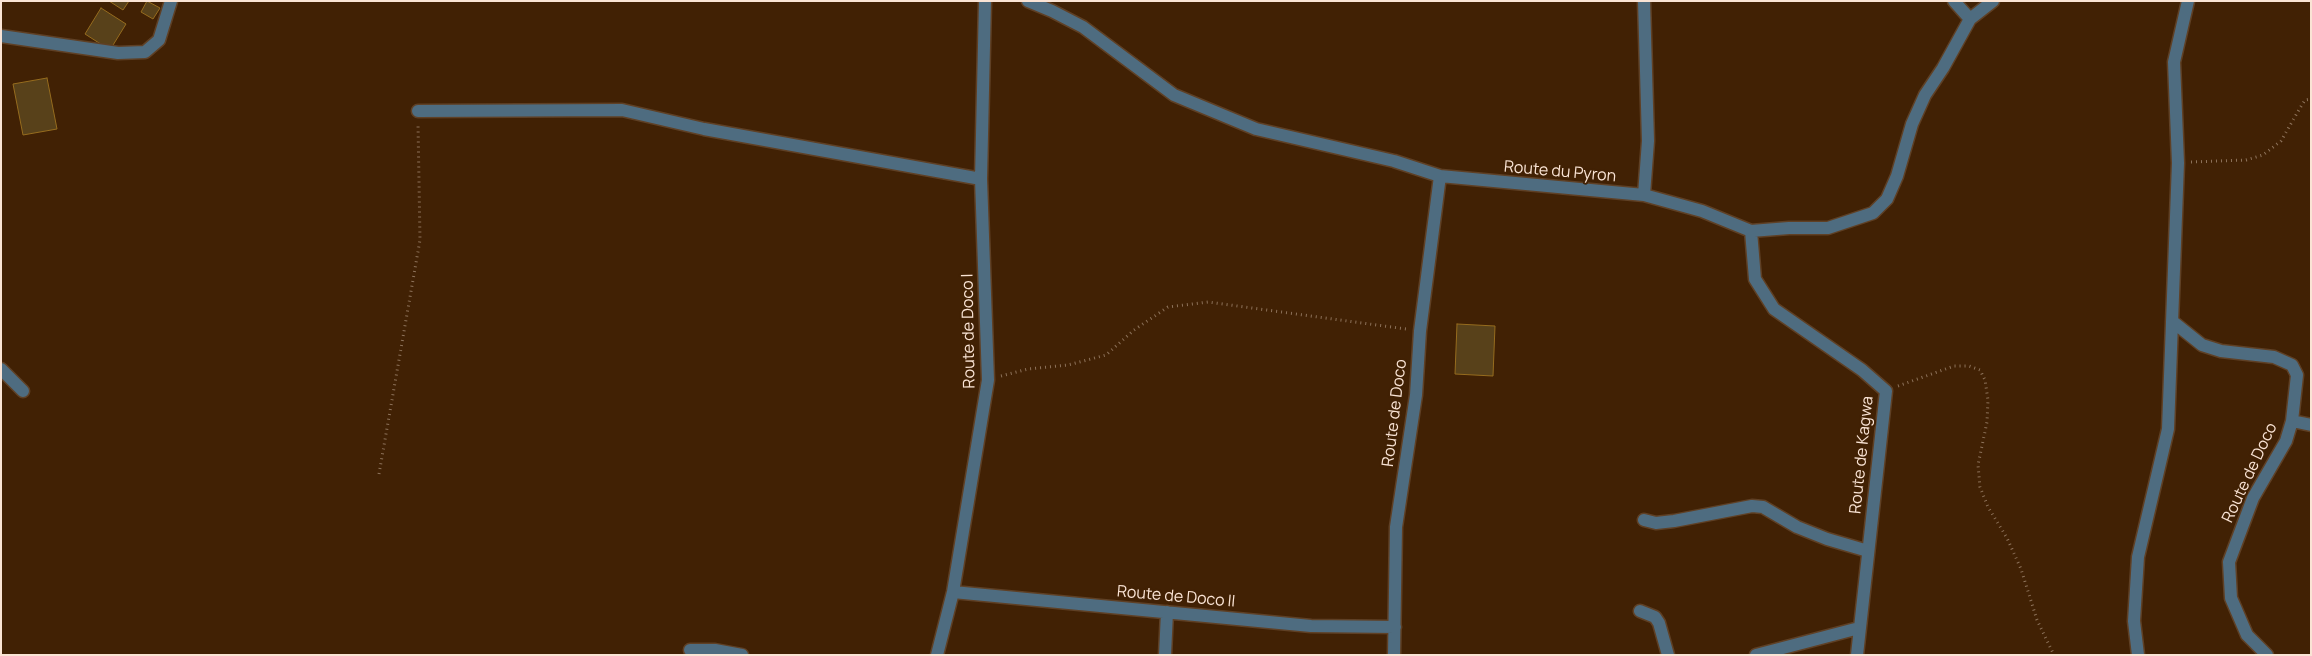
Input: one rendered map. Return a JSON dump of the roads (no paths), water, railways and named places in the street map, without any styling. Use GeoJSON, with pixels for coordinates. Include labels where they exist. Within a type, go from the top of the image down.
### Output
{"type":"FeatureCollection","features":[{"type":"Feature","properties":{"kind":"street"},"geometry":{"type":"LineString","coordinates":[[1,36],[87,49],[138,53],[152,48],[159,40],[171,1]]}},
{"type":"Feature","properties":{"kind":"street","name":"Route de Doco I"},"geometry":{"type":"LineString","coordinates":[[937,655],[953,592],[988,380],[981,179],[985,1]]}},
{"type":"Feature","properties":{"kind":"street","name":"Route du Pyron"},"geometry":{"type":"LineString","coordinates":[[1028,1],[1083,27],[1174,95],[1213,113],[1256,129],[1394,162],[1440,176],[1644,195],[1702,211],[1751,231],[1788,228],[1828,228],[1874,213],[1887,199],[1897,176],[1912,124],[1925,96],[1970,19],[1993,1]]}},
{"type":"Feature","properties":{"kind":"street"},"geometry":{"type":"LineString","coordinates":[[1644,1],[1648,141],[1644,195]]}},
{"type":"Feature","properties":{"kind":"street"},"geometry":{"type":"LineString","coordinates":[[1954,1],[1970,19]]}},
{"type":"Feature","properties":{"kind":"street"},"geometry":{"type":"LineString","coordinates":[[2138,655],[2134,621],[2138,557],[2168,428],[2178,163],[2174,62],[2188,1]]}},
{"type":"Feature","properties":{"kind":"street"},"geometry":{"type":"LineString","coordinates":[[418,111],[622,110],[704,129],[981,179]]}},
{"type":"Feature","properties":{"kind":"street","name":"Route de Doco"},"geometry":{"type":"LineString","coordinates":[[1394,655],[1396,527],[1416,395],[1420,330],[1440,176]]}},
{"type":"Feature","properties":{"kind":"street","name":"Route de Kagwa"},"geometry":{"type":"LineString","coordinates":[[1751,231],[1755,279],[1774,309],[1862,370],[1886,390],[1857,655]]}},
{"type":"Feature","properties":{"kind":"street","name":"Route de Doco"},"geometry":{"type":"LineString","coordinates":[[2172,321],[2202,346],[2221,351],[2274,357],[2292,365],[2297,374],[2292,421],[2286,441],[2253,498],[2229,562],[2231,598],[2248,635],[2267,655]]}},
{"type":"Feature","properties":{"kind":"street"},"geometry":{"type":"LineString","coordinates":[[1,369],[24,391]]}},
{"type":"Feature","properties":{"kind":"street"},"geometry":{"type":"LineString","coordinates":[[2292,421],[2311,424]]}},
{"type":"Feature","properties":{"kind":"street"},"geometry":{"type":"LineString","coordinates":[[1644,520],[1656,523],[1752,506],[1763,507],[1797,526],[1827,539],[1868,551]]}},
{"type":"Feature","properties":{"kind":"street","name":"Route de Doco II"},"geometry":{"type":"LineString","coordinates":[[953,592],[1311,626],[1395,627]]}},
{"type":"Feature","properties":{"kind":"street"},"geometry":{"type":"LineString","coordinates":[[1640,611],[1655,617],[1659,623],[1668,655]]}},
{"type":"Feature","properties":{"kind":"street"},"geometry":{"type":"LineString","coordinates":[[1165,655],[1168,612]]}},
{"type":"Feature","properties":{"kind":"street"},"geometry":{"type":"LineString","coordinates":[[1756,655],[1860,628]]}},
{"type":"Feature","properties":{"kind":"street"},"geometry":{"type":"LineString","coordinates":[[690,650],[715,650],[742,655]]}}]}
